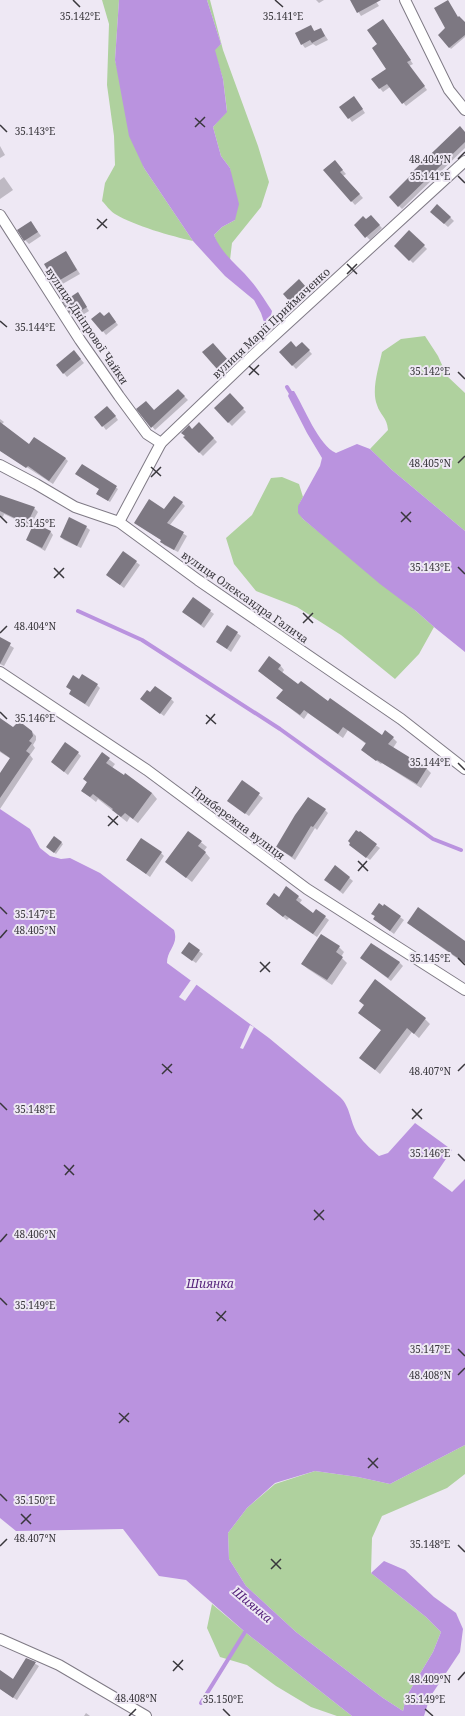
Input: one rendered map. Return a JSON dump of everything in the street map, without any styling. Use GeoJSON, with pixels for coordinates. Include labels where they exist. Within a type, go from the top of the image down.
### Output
{"type":"FeatureCollection","features":[{"type":"Feature","properties":{"kind":"street"},"geometry":{"type":"LineString","coordinates":[[405,0],[449,90],[465,110]]}},
{"type":"Feature","properties":{"kind":"street","name":"вулиця Марії Приймаченко"},"geometry":{"type":"LineString","coordinates":[[119,522],[161,443],[250,358],[465,161]]}},
{"type":"Feature","properties":{"kind":"street","name":"вулиця Дніпрової Чайки"},"geometry":{"type":"LineString","coordinates":[[0,215],[80,340],[119,396],[147,434],[161,443]]}},
{"type":"Feature","properties":{"kind":"street","name":"вулиця Олександра Галича"},"geometry":{"type":"LineString","coordinates":[[0,465],[75,507],[119,522],[198,580],[401,719],[465,769]]}},
{"type":"Feature","properties":{"kind":"street","name":"Прибережна вулиця"},"geometry":{"type":"LineString","coordinates":[[0,672],[147,770],[307,889],[465,990]]}},
{"type":"Feature","properties":{"kind":"street"},"geometry":{"type":"LineString","coordinates":[[0,1639],[59,1665],[146,1716]]}},
{"type":"Feature","properties":{"kind":"green space"},"geometry":{"type":"Polygon","coordinates":[[[102,0],[119,0],[115,60],[144,168],[193,241],[133,223],[113,213],[102,201],[105,183],[115,165],[114,136],[107,85],[109,24],[102,0]]]}},
{"type":"Feature","properties":{"kind":"green space"},"geometry":{"type":"Polygon","coordinates":[[[207,0],[210,0],[223,50],[258,146],[269,182],[261,207],[232,243],[230,260],[218,246],[214,235],[222,227],[235,220],[230,168],[221,156],[213,127],[227,111],[223,79],[214,50],[221,44],[207,0]]]}},
{"type":"Feature","properties":{"kind":"green space"},"geometry":{"type":"Polygon","coordinates":[[[425,336],[438,356],[447,376],[465,393],[465,531],[392,470],[370,449],[388,430],[385,419],[375,399],[376,378],[382,352],[401,339],[425,336]]]}},
{"type":"Feature","properties":{"kind":"green space"},"geometry":{"type":"Polygon","coordinates":[[[282,477],[299,484],[303,497],[299,510],[303,519],[434,627],[419,654],[395,679],[341,635],[297,607],[256,591],[234,564],[226,538],[252,515],[271,478],[282,477]]]}},
{"type":"Feature","properties":{"kind":"green space"},"geometry":{"type":"Polygon","coordinates":[[[465,1445],[465,1474],[447,1488],[382,1516],[372,1538],[371,1573],[426,1617],[441,1632],[433,1652],[406,1697],[403,1711],[383,1698],[296,1632],[246,1586],[229,1559],[228,1533],[247,1508],[275,1484],[315,1471],[358,1477],[390,1484],[465,1445]]]}},
{"type":"Feature","properties":{"kind":"green space"},"geometry":{"type":"Polygon","coordinates":[[[212,1604],[245,1632],[352,1716],[337,1716],[311,1707],[276,1686],[247,1665],[220,1657],[207,1628],[212,1604]]]}},
{"type":"Feature","properties":{"kind":"water"},"geometry":{"type":"Polygon","coordinates":[[[119,0],[207,0],[221,44],[215,50],[223,79],[227,112],[213,127],[221,156],[230,168],[239,204],[235,220],[222,227],[214,235],[221,248],[254,284],[272,311],[270,320],[266,324],[254,300],[225,276],[193,241],[144,168],[129,136],[115,60],[119,0]]]}},
{"type":"Feature","properties":{"kind":"water"},"geometry":{"type":"Polygon","coordinates":[[[290,391],[294,391],[318,435],[330,449],[336,453],[357,444],[370,449],[392,470],[465,531],[465,652],[416,611],[380,584],[303,519],[298,513],[298,506],[320,466],[322,458],[288,396],[290,391]]]}},
{"type":"Feature","properties":{"kind":"water","name":"Шиянка"},"geometry":{"type":"Polygon","coordinates":[[[0,809],[30,829],[40,848],[50,856],[61,859],[70,858],[100,873],[174,930],[175,940],[167,963],[269,1038],[340,1097],[344,1101],[359,1136],[379,1156],[388,1153],[415,1123],[452,1150],[433,1178],[452,1192],[465,1179],[465,1445],[390,1484],[358,1477],[315,1471],[275,1483],[247,1508],[228,1533],[229,1559],[246,1586],[296,1632],[383,1698],[403,1711],[406,1697],[433,1652],[441,1632],[426,1617],[371,1573],[384,1561],[405,1570],[434,1597],[456,1613],[463,1629],[460,1652],[430,1697],[424,1716],[352,1716],[245,1632],[186,1580],[159,1576],[123,1529],[16,1531],[0,1518],[0,809]]]}},
{"type":"Feature","properties":{"kind":"pier"},"geometry":{"type":"Polygon","coordinates":[[[191,980],[197,984],[185,1001],[179,997],[191,980]]]}},
{"type":"Feature","properties":{"kind":"pier"},"geometry":{"type":"Polygon","coordinates":[[[250,1025],[254,1027],[243,1049],[240,1048],[250,1025]]]}},
{"type":"Feature","properties":{"kind":"building"},"geometry":{"type":"Polygon","coordinates":[[[350,0],[381,0],[357,13],[350,0]]]}},
{"type":"Feature","properties":{"kind":"building"},"geometry":{"type":"Polygon","coordinates":[[[448,0],[458,17],[459,16],[465,22],[465,35],[449,48],[438,35],[445,28],[434,8],[448,0]]]}},
{"type":"Feature","properties":{"kind":"building"},"geometry":{"type":"Polygon","coordinates":[[[383,19],[411,60],[407,62],[425,86],[402,104],[387,84],[379,89],[371,79],[386,69],[372,48],[377,44],[367,30],[383,19]]]}},
{"type":"Feature","properties":{"kind":"building"},"geometry":{"type":"Polygon","coordinates":[[[311,25],[314,31],[321,28],[325,36],[312,43],[310,40],[301,45],[295,33],[311,25]]]}},
{"type":"Feature","properties":{"kind":"building"},"geometry":{"type":"Polygon","coordinates":[[[354,96],[363,109],[348,119],[339,107],[354,96]]]}},
{"type":"Feature","properties":{"kind":"building"},"geometry":{"type":"Polygon","coordinates":[[[460,126],[465,132],[465,142],[398,207],[389,197],[413,173],[412,172],[460,126]]]}},
{"type":"Feature","properties":{"kind":"building"},"geometry":{"type":"Polygon","coordinates":[[[335,160],[343,170],[340,172],[360,194],[351,202],[323,170],[335,160]]]}},
{"type":"Feature","properties":{"kind":"building"},"geometry":{"type":"Polygon","coordinates":[[[437,204],[451,217],[444,224],[430,212],[437,204]]]}},
{"type":"Feature","properties":{"kind":"building"},"geometry":{"type":"Polygon","coordinates":[[[371,215],[380,225],[365,238],[354,225],[363,216],[366,219],[371,215]]]}},
{"type":"Feature","properties":{"kind":"building"},"geometry":{"type":"Polygon","coordinates":[[[31,221],[38,232],[24,241],[17,230],[31,221]]]}},
{"type":"Feature","properties":{"kind":"building"},"geometry":{"type":"Polygon","coordinates":[[[409,230],[425,245],[409,261],[394,246],[409,230]]]}},
{"type":"Feature","properties":{"kind":"building"},"geometry":{"type":"Polygon","coordinates":[[[66,251],[77,270],[55,283],[44,264],[66,251]]]}},
{"type":"Feature","properties":{"kind":"building"},"geometry":{"type":"Polygon","coordinates":[[[299,279],[306,287],[290,302],[283,294],[299,279]]]}},
{"type":"Feature","properties":{"kind":"building"},"geometry":{"type":"Polygon","coordinates":[[[78,292],[87,307],[72,316],[63,302],[78,292]]]}},
{"type":"Feature","properties":{"kind":"building"},"geometry":{"type":"Polygon","coordinates":[[[100,312],[104,316],[109,312],[116,322],[102,332],[91,319],[100,312]]]}},
{"type":"Feature","properties":{"kind":"building"},"geometry":{"type":"Polygon","coordinates":[[[291,341],[296,347],[302,342],[310,350],[292,366],[279,352],[291,341]]]}},
{"type":"Feature","properties":{"kind":"building"},"geometry":{"type":"Polygon","coordinates":[[[213,343],[228,360],[217,369],[202,352],[213,343]]]}},
{"type":"Feature","properties":{"kind":"building"},"geometry":{"type":"Polygon","coordinates":[[[74,350],[81,359],[63,374],[56,365],[74,350]]]}},
{"type":"Feature","properties":{"kind":"building"},"geometry":{"type":"Polygon","coordinates":[[[178,389],[185,396],[151,428],[136,409],[146,401],[154,410],[178,389]]]}},
{"type":"Feature","properties":{"kind":"building"},"geometry":{"type":"Polygon","coordinates":[[[230,393],[244,408],[228,423],[214,408],[230,393]]]}},
{"type":"Feature","properties":{"kind":"building"},"geometry":{"type":"Polygon","coordinates":[[[107,406],[116,416],[102,427],[94,417],[107,406]]]}},
{"type":"Feature","properties":{"kind":"building"},"geometry":{"type":"Polygon","coordinates":[[[0,422],[29,444],[34,437],[66,458],[49,481],[28,466],[26,468],[0,451],[0,422]]]}},
{"type":"Feature","properties":{"kind":"building"},"geometry":{"type":"Polygon","coordinates":[[[199,422],[214,438],[199,453],[181,433],[189,425],[192,429],[199,422]]]}},
{"type":"Feature","properties":{"kind":"building"},"geometry":{"type":"Polygon","coordinates":[[[82,464],[117,486],[108,501],[96,494],[99,489],[75,474],[82,464]]]}},
{"type":"Feature","properties":{"kind":"building"},"geometry":{"type":"Polygon","coordinates":[[[0,495],[35,507],[27,524],[0,511],[0,495]]]}},
{"type":"Feature","properties":{"kind":"building"},"geometry":{"type":"Polygon","coordinates":[[[174,496],[183,502],[167,523],[184,532],[174,550],[160,542],[161,540],[134,523],[149,499],[164,509],[174,496]]]}},
{"type":"Feature","properties":{"kind":"building"},"geometry":{"type":"Polygon","coordinates":[[[69,517],[87,526],[77,546],[60,537],[69,517]]]}},
{"type":"Feature","properties":{"kind":"building"},"geometry":{"type":"Polygon","coordinates":[[[34,523],[51,531],[42,548],[26,540],[34,523]]]}},
{"type":"Feature","properties":{"kind":"building"},"geometry":{"type":"Polygon","coordinates":[[[123,551],[137,561],[120,585],[106,575],[123,551]]]}},
{"type":"Feature","properties":{"kind":"building"},"geometry":{"type":"Polygon","coordinates":[[[193,597],[211,610],[201,625],[182,612],[193,597]]]}},
{"type":"Feature","properties":{"kind":"building"},"geometry":{"type":"Polygon","coordinates":[[[227,625],[238,632],[227,649],[216,642],[227,625]]]}},
{"type":"Feature","properties":{"kind":"building"},"geometry":{"type":"Polygon","coordinates":[[[0,637],[11,643],[0,664],[0,637]]]}},
{"type":"Feature","properties":{"kind":"building"},"geometry":{"type":"Polygon","coordinates":[[[269,656],[281,665],[278,669],[298,684],[301,681],[328,701],[330,698],[382,735],[385,730],[394,737],[388,744],[427,768],[417,784],[377,760],[376,761],[361,750],[366,743],[343,727],[338,734],[304,710],[300,715],[276,698],[283,690],[258,671],[269,656]]]}},
{"type":"Feature","properties":{"kind":"building"},"geometry":{"type":"Polygon","coordinates":[[[82,674],[98,684],[85,704],[69,694],[71,690],[66,687],[73,675],[79,679],[82,674]]]}},
{"type":"Feature","properties":{"kind":"building"},"geometry":{"type":"Polygon","coordinates":[[[155,686],[172,698],[160,714],[140,699],[147,690],[150,692],[155,686]]]}},
{"type":"Feature","properties":{"kind":"building"},"geometry":{"type":"Polygon","coordinates":[[[0,718],[13,727],[19,721],[32,731],[33,736],[29,741],[32,743],[26,751],[30,754],[0,798],[0,773],[10,758],[0,751],[0,718]]]}},
{"type":"Feature","properties":{"kind":"building"},"geometry":{"type":"Polygon","coordinates":[[[65,742],[79,752],[64,772],[51,762],[65,742]]]}},
{"type":"Feature","properties":{"kind":"building"},"geometry":{"type":"Polygon","coordinates":[[[102,752],[110,758],[106,763],[124,775],[125,773],[152,793],[133,819],[125,813],[121,817],[93,794],[90,797],[81,791],[87,782],[83,779],[102,752]]]}},
{"type":"Feature","properties":{"kind":"building"},"geometry":{"type":"Polygon","coordinates":[[[242,780],[260,793],[245,814],[227,801],[242,780]]]}},
{"type":"Feature","properties":{"kind":"building"},"geometry":{"type":"Polygon","coordinates":[[[308,797],[326,809],[313,827],[311,826],[292,857],[276,847],[295,815],[308,797]]]}},
{"type":"Feature","properties":{"kind":"building"},"geometry":{"type":"Polygon","coordinates":[[[356,830],[359,832],[360,831],[377,844],[366,858],[349,845],[350,843],[348,841],[356,830]]]}},
{"type":"Feature","properties":{"kind":"building"},"geometry":{"type":"Polygon","coordinates":[[[188,831],[202,841],[198,846],[206,852],[186,878],[165,862],[188,831]]]}},
{"type":"Feature","properties":{"kind":"building"},"geometry":{"type":"Polygon","coordinates":[[[54,836],[62,842],[54,853],[46,847],[54,836]]]}},
{"type":"Feature","properties":{"kind":"building"},"geometry":{"type":"Polygon","coordinates":[[[141,838],[162,852],[146,874],[126,860],[141,838]]]}},
{"type":"Feature","properties":{"kind":"building"},"geometry":{"type":"Polygon","coordinates":[[[335,865],[350,877],[340,891],[324,880],[335,865]]]}},
{"type":"Feature","properties":{"kind":"building"},"geometry":{"type":"Polygon","coordinates":[[[286,886],[299,896],[296,900],[313,913],[316,909],[326,916],[313,934],[285,915],[283,917],[266,904],[274,893],[279,897],[286,886]]]}},
{"type":"Feature","properties":{"kind":"building"},"geometry":{"type":"Polygon","coordinates":[[[379,903],[383,906],[384,904],[401,916],[390,931],[373,919],[375,916],[371,914],[379,903]]]}},
{"type":"Feature","properties":{"kind":"building"},"geometry":{"type":"Polygon","coordinates":[[[418,907],[465,941],[465,963],[407,923],[418,907]]]}},
{"type":"Feature","properties":{"kind":"building"},"geometry":{"type":"Polygon","coordinates":[[[321,934],[340,946],[336,952],[343,957],[327,980],[301,964],[321,934]]]}},
{"type":"Feature","properties":{"kind":"building"},"geometry":{"type":"Polygon","coordinates":[[[189,942],[200,950],[192,961],[181,953],[189,942]]]}},
{"type":"Feature","properties":{"kind":"building"},"geometry":{"type":"Polygon","coordinates":[[[371,943],[400,962],[388,978],[360,958],[371,943]]]}},
{"type":"Feature","properties":{"kind":"building"},"geometry":{"type":"Polygon","coordinates":[[[375,979],[426,1018],[414,1034],[407,1028],[375,1070],[359,1058],[381,1030],[358,1013],[364,1005],[359,1001],[375,979]]]}},
{"type":"Feature","properties":{"kind":"building"},"geometry":{"type":"Polygon","coordinates":[[[26,1658],[36,1662],[13,1698],[0,1689],[0,1670],[13,1679],[26,1658]]]}},
{"type":"Feature","properties":{"kind":"waterway"},"geometry":{"type":"LineString","coordinates":[[287,387],[292,395]]}},
{"type":"Feature","properties":{"kind":"waterway"},"geometry":{"type":"LineString","coordinates":[[78,611],[142,640],[280,729],[433,839],[461,850]]}},
{"type":"Feature","properties":{"kind":"waterway"},"geometry":{"type":"LineString","coordinates":[[201,1703],[245,1632]]}}]}
